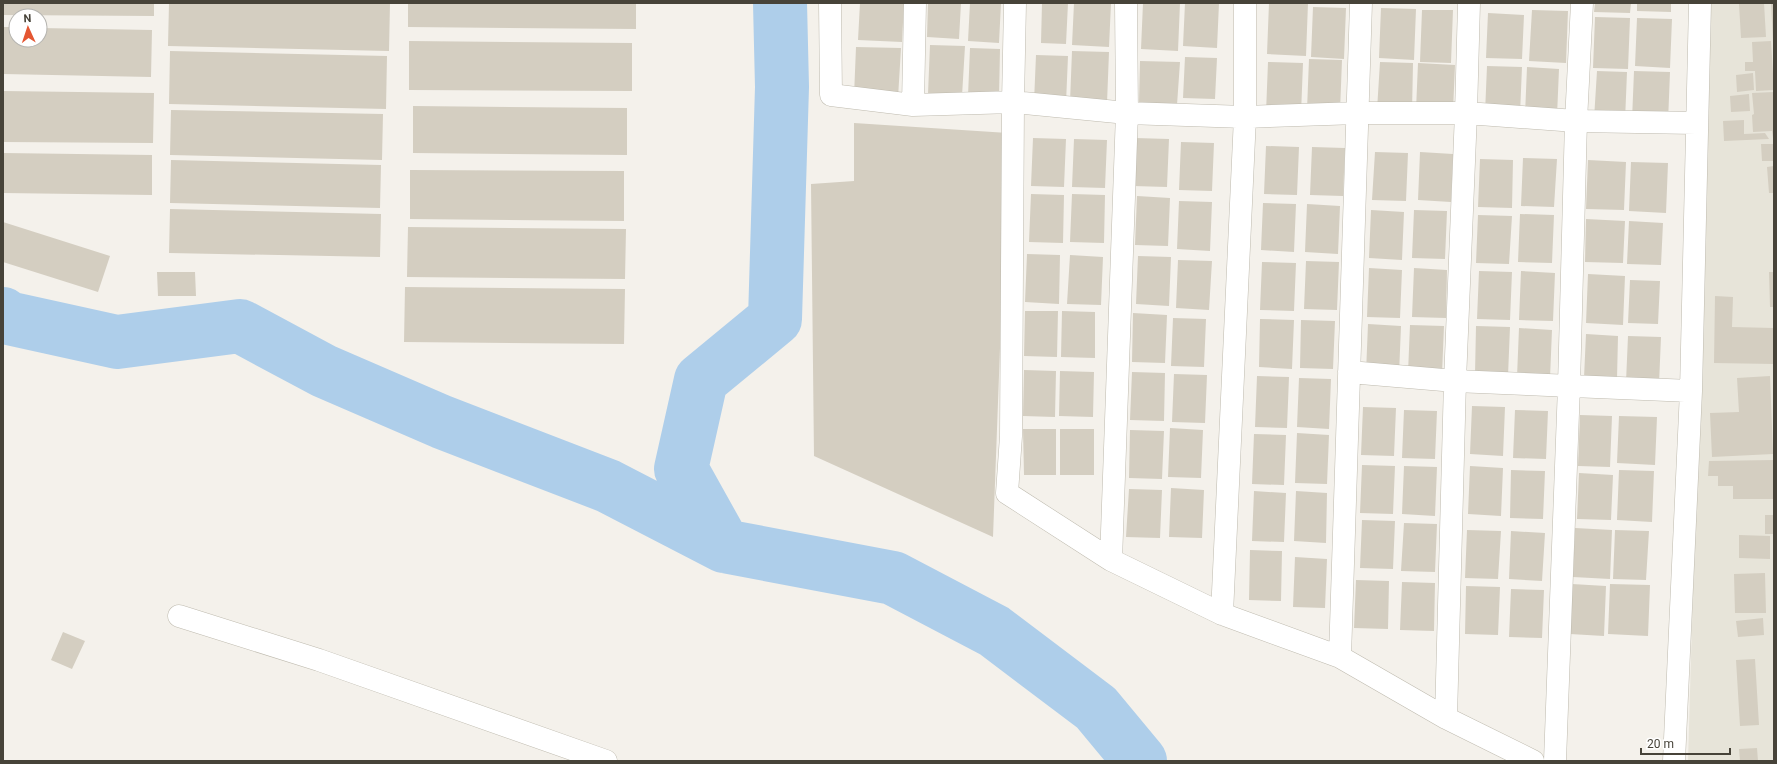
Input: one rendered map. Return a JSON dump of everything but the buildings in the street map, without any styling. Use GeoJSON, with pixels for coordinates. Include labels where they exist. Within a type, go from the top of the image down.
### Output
{"type":"FeatureCollection","features":[{"type":"Feature","properties":{"kind":"street"},"geometry":{"type":"LineString","coordinates":[[830,3],[831,94],[913,105],[1013,102],[1127,113],[1245,117],[1357,113],[1466,113],[1576,121],[1696,124]]}},
{"type":"Feature","properties":{"kind":"street"},"geometry":{"type":"LineString","coordinates":[[913,105],[915,3]]}},
{"type":"Feature","properties":{"kind":"street"},"geometry":{"type":"LineString","coordinates":[[1016,3],[1013,102],[1011,436],[1007,494],[1111,560],[1222,614],[1340,657],[1446,718],[1533,761]]}},
{"type":"Feature","properties":{"kind":"street"},"geometry":{"type":"LineString","coordinates":[[1111,560],[1127,113],[1126,3]]}},
{"type":"Feature","properties":{"kind":"street"},"geometry":{"type":"LineString","coordinates":[[1222,614],[1245,117],[1245,3]]}},
{"type":"Feature","properties":{"kind":"street"},"geometry":{"type":"LineString","coordinates":[[1340,657],[1361,3]]}},
{"type":"Feature","properties":{"kind":"street"},"geometry":{"type":"LineString","coordinates":[[1446,718],[1455,381],[1469,3]]}},
{"type":"Feature","properties":{"kind":"street"},"geometry":{"type":"LineString","coordinates":[[1555,761],[1569,386],[1576,121],[1582,3]]}},
{"type":"Feature","properties":{"kind":"street"},"geometry":{"type":"LineString","coordinates":[[1674,761],[1691,391],[1700,3]]}},
{"type":"Feature","properties":{"kind":"street"},"geometry":{"type":"LineString","coordinates":[[1349,372],[1455,381],[1691,391]]}},
{"type":"Feature","properties":{"kind":"street"},"geometry":{"type":"LineString","coordinates":[[179,616],[319,660],[606,761]]}},
{"type":"Feature","properties":{"kind":"shaded area"},"geometry":{"type":"Polygon","coordinates":[[[1710,3],[1774,3],[1774,761],[1688,761],[1710,3]]]}},
{"type":"Feature","properties":{"kind":"waterway"},"geometry":{"type":"LineString","coordinates":[[724,546],[681,469],[701,380],[775,319],[782,87],[780,3]]}},
{"type":"Feature","properties":{"kind":"waterway"},"geometry":{"type":"LineString","coordinates":[[3,314],[8,318],[117,342],[240,326],[324,371],[442,422],[608,486],[724,546],[893,578],[994,631],[1096,708],[1140,761]]}}]}
